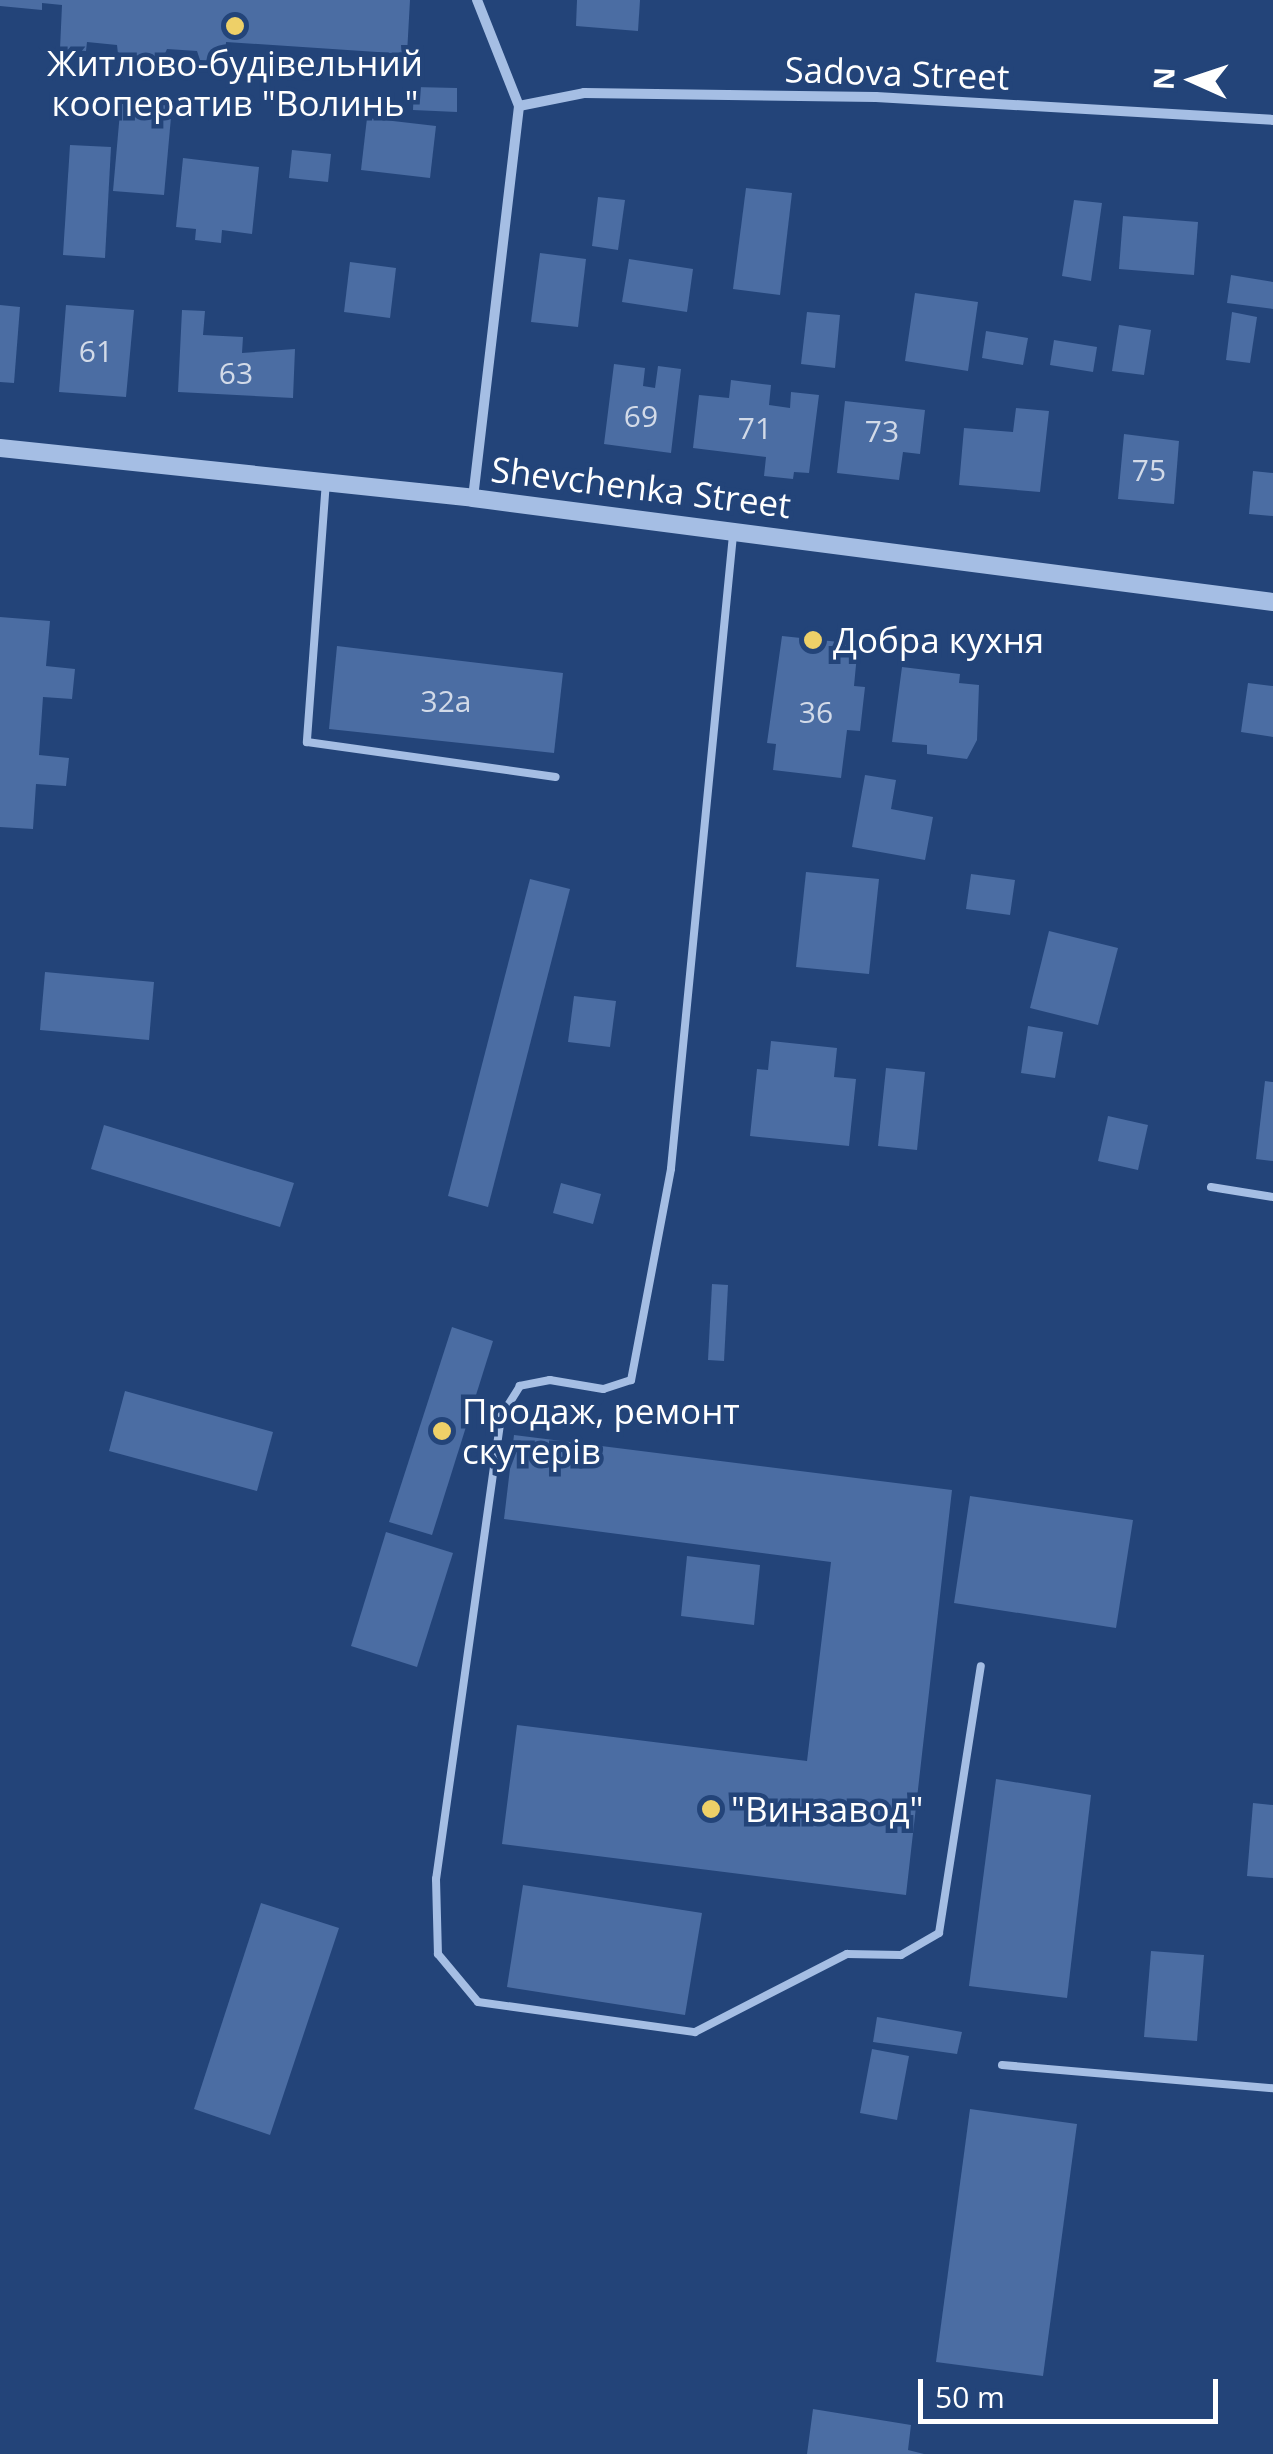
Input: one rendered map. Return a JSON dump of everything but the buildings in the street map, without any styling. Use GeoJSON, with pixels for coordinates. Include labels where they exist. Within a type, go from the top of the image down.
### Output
{"type":"FeatureCollection","features":[{"type":"Feature","properties":{"kind":"street"},"geometry":{"type":"LineString","coordinates":[[472,498],[519,106],[476,0]]}},
{"type":"Feature","properties":{"kind":"street","name":"Sadova Street"},"geometry":{"type":"LineString","coordinates":[[519,106],[584,94],[876,97],[1273,120]]}},
{"type":"Feature","properties":{"kind":"street","name":"Shevchenka Street"},"geometry":{"type":"LineString","coordinates":[[0,448],[472,498],[1273,602]]}},
{"type":"Feature","properties":{"kind":"lane"},"geometry":{"type":"LineString","coordinates":[[326,482],[307,742],[556,776]]}},
{"type":"Feature","properties":{"kind":"lane"},"geometry":{"type":"LineString","coordinates":[[733,530],[672,1170],[631,1380],[603,1389],[550,1380],[520,1386],[501,1417],[436,1879],[438,1954],[478,2002],[695,2032],[847,1954],[901,1955],[939,1932],[982,1666]]}},
{"type":"Feature","properties":{"kind":"lane"},"geometry":{"type":"LineString","coordinates":[[1211,1187],[1273,1197]]}},
{"type":"Feature","properties":{"kind":"lane"},"geometry":{"type":"LineString","coordinates":[[1002,2065],[1273,2088]]}},
{"type":"Feature","properties":{"kind":"place","name":"Житлово-будівельний кооператив \"Волинь\""},"geometry":{"type":"Point","coordinates":[235,26]}},
{"type":"Feature","properties":{"kind":"place","name":"Добра кухня"},"geometry":{"type":"Point","coordinates":[813,640]}},
{"type":"Feature","properties":{"kind":"place","name":"Продаж, ремонт скутерів"},"geometry":{"type":"Point","coordinates":[442,1431]}},
{"type":"Feature","properties":{"kind":"place","name":"\"Винзавод\""},"geometry":{"type":"Point","coordinates":[711,1809]}}]}
